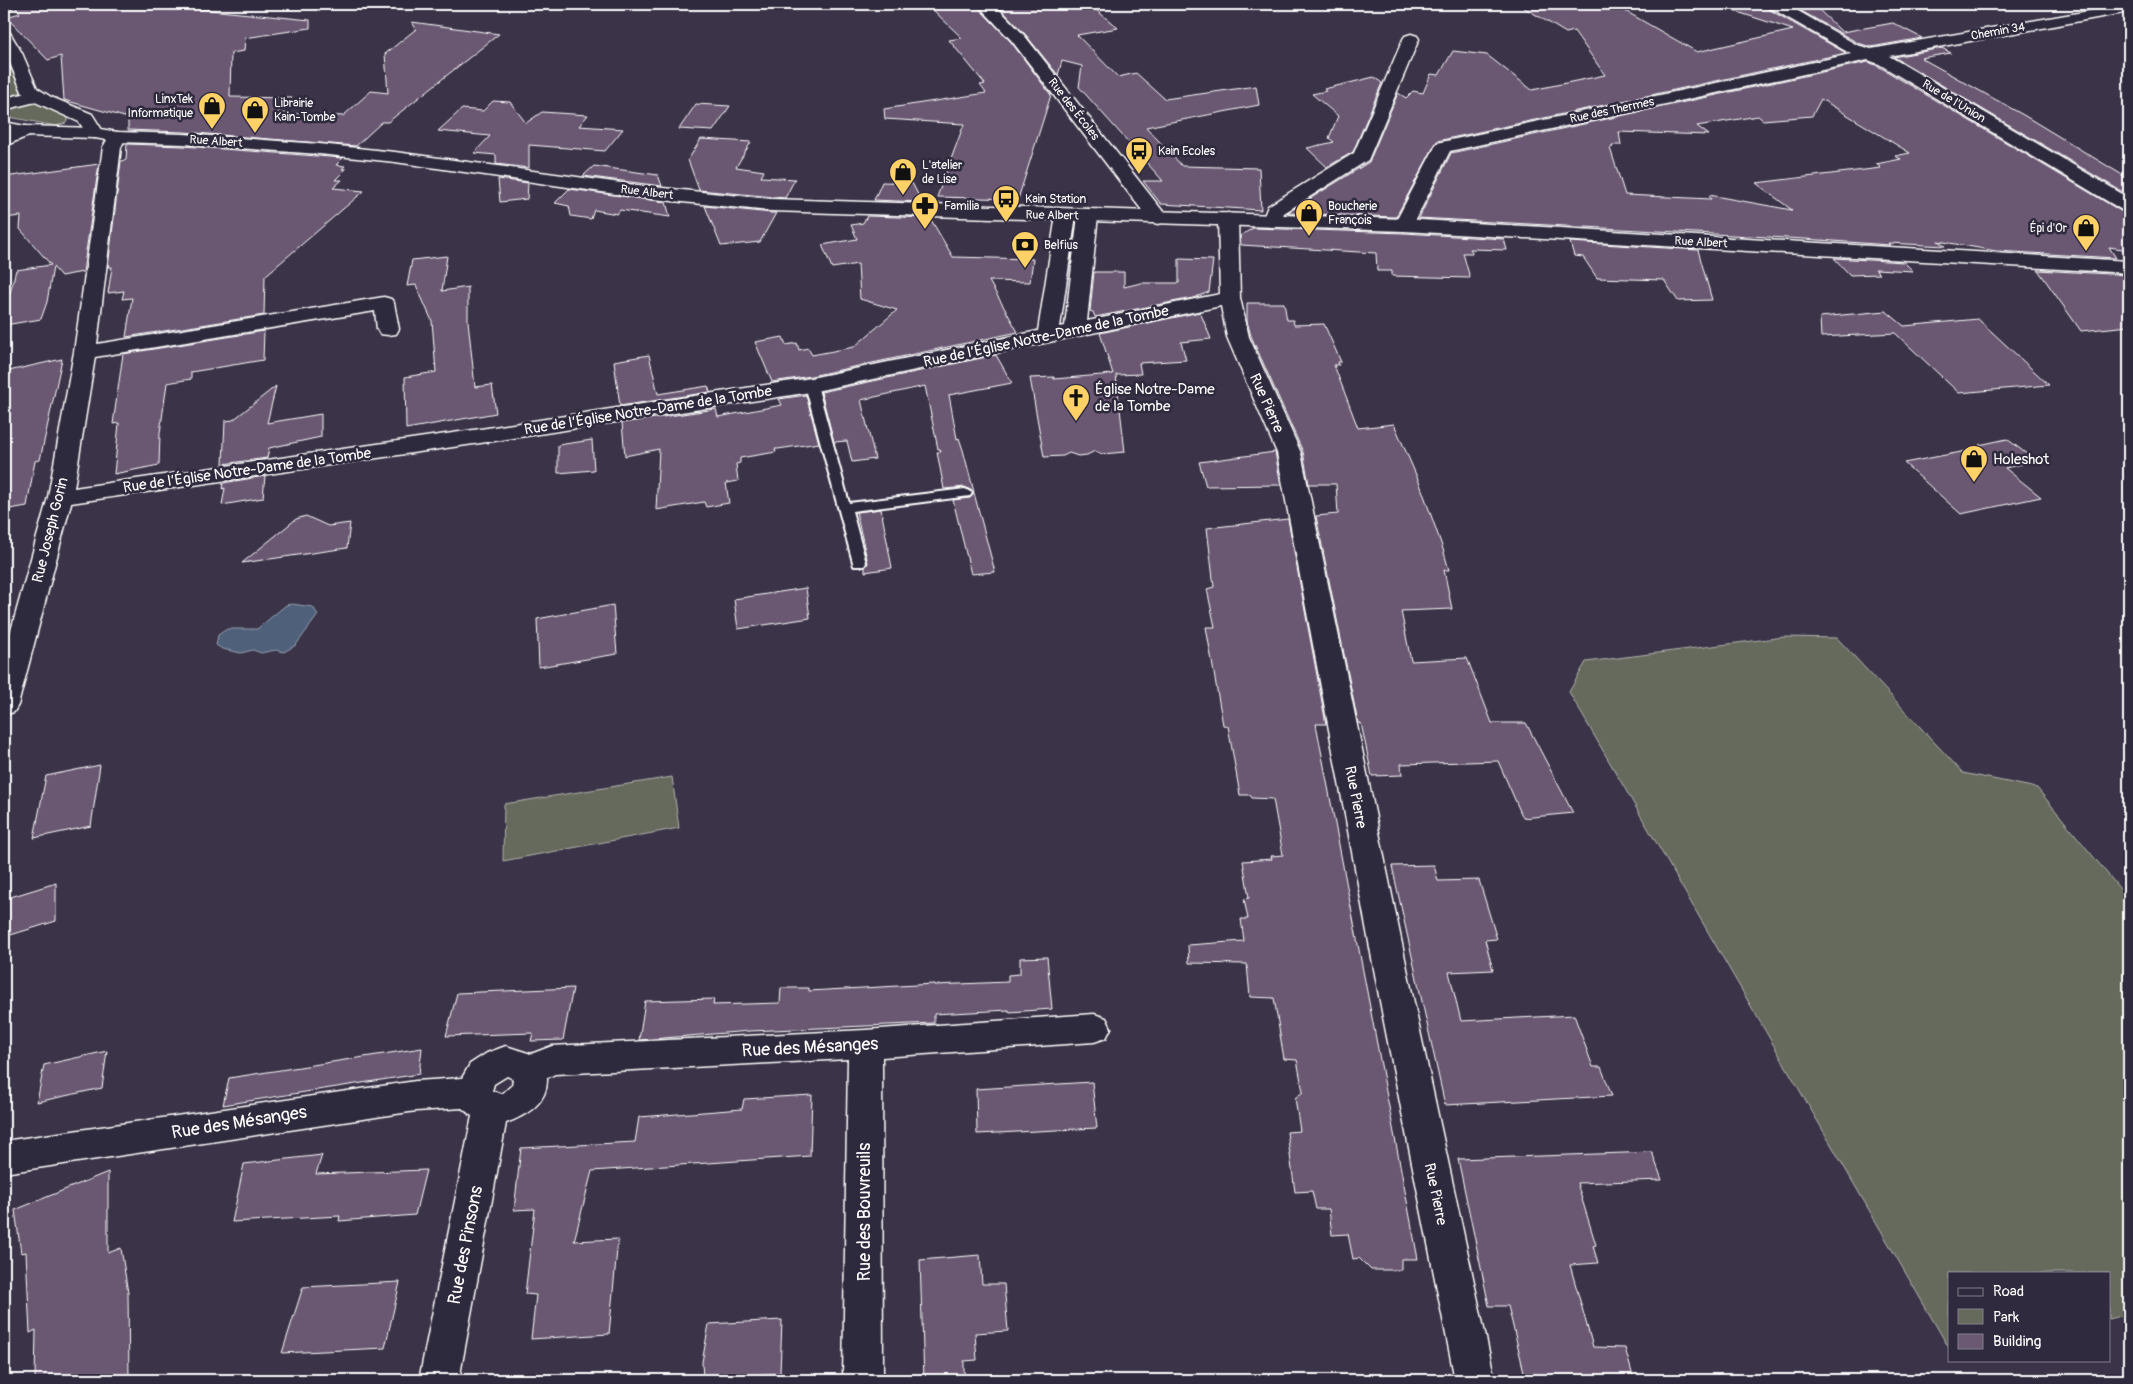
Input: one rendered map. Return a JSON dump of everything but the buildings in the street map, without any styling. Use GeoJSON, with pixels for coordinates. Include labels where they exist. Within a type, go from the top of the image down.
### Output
{"type":"FeatureCollection","features":[{"type":"Feature","properties":{"kind":"street","name":"Rue des Écoles"},"geometry":{"type":"LineString","coordinates":[[985,4],[1018,38],[1158,218]]}},
{"type":"Feature","properties":{"kind":"street","name":"Rue de l'Union"},"geometry":{"type":"LineString","coordinates":[[1775,4],[1851,48],[1886,60],[2129,206]]}},
{"type":"Feature","properties":{"kind":"street","name":"Chemin 34"},"geometry":{"type":"LineString","coordinates":[[1867,55],[2129,7]]}},
{"type":"Feature","properties":{"kind":"street"},"geometry":{"type":"LineString","coordinates":[[4,36],[14,53],[30,91],[86,118],[95,133]]}},
{"type":"Feature","properties":{"kind":"street"},"geometry":{"type":"LineString","coordinates":[[1272,220],[1275,210],[1362,156],[1411,39]]}},
{"type":"Feature","properties":{"kind":"street","name":"Rue des Thermes"},"geometry":{"type":"LineString","coordinates":[[1404,225],[1443,146],[1867,55]]}},
{"type":"Feature","properties":{"kind":"street"},"geometry":{"type":"LineString","coordinates":[[4,105],[12,101],[38,96]]}},
{"type":"Feature","properties":{"kind":"street","name":"Rue Albert"},"geometry":{"type":"LineString","coordinates":[[4,127],[25,131],[95,133],[117,138],[183,139],[318,149],[395,157],[643,192],[771,205],[1404,225],[2129,267]]}},
{"type":"Feature","properties":{"kind":"street"},"geometry":{"type":"LineString","coordinates":[[4,141],[25,131]]}},
{"type":"Feature","properties":{"kind":"street","name":"Rue Joseph Gorin"},"geometry":{"type":"LineString","coordinates":[[4,705],[60,497],[85,352],[112,147],[117,138]]}},
{"type":"Feature","properties":{"kind":"street"},"geometry":{"type":"LineString","coordinates":[[1048,336],[1066,215]]}},
{"type":"Feature","properties":{"kind":"street"},"geometry":{"type":"LineString","coordinates":[[1075,330],[1088,215]]}},
{"type":"Feature","properties":{"kind":"street","name":"Rue Pierre"},"geometry":{"type":"LineString","coordinates":[[1228,219],[1230,298],[1238,337],[1289,453],[1400,1017],[1475,1380]]}},
{"type":"Feature","properties":{"kind":"street"},"geometry":{"type":"LineString","coordinates":[[1062,247],[1085,248]]}},
{"type":"Feature","properties":{"kind":"street"},"geometry":{"type":"LineString","coordinates":[[1057,282],[1081,282]]}},
{"type":"Feature","properties":{"kind":"street","name":"Rue de l’Église Notre-Dame de la Tombe"},"geometry":{"type":"LineString","coordinates":[[60,497],[504,433],[812,385],[1230,298]]}},
{"type":"Feature","properties":{"kind":"street"},"geometry":{"type":"LineString","coordinates":[[85,352],[384,303],[388,329]]}},
{"type":"Feature","properties":{"kind":"street","name":"Rue des Mésanges"},"geometry":{"type":"LineString","coordinates":[[4,1157],[416,1096],[483,1100],[509,1107],[524,1098],[532,1082],[529,1070],[552,1060],[865,1044],[1094,1028]]}},
{"type":"Feature","properties":{"kind":"street","name":"Rue des Bouvreuils"},"geometry":{"type":"LineString","coordinates":[[863,1380],[865,1044]]}},
{"type":"Feature","properties":{"kind":"street","name":"Rue des Pinsons"},"geometry":{"type":"LineString","coordinates":[[439,1380],[483,1100]]}},
{"type":"Feature","properties":{"kind":"lane"},"geometry":{"type":"LineString","coordinates":[[812,385],[859,563]]}},
{"type":"Feature","properties":{"kind":"lane"},"geometry":{"type":"LineString","coordinates":[[844,508],[965,493]]}},
{"type":"Feature","properties":{"kind":"green space"},"geometry":{"type":"Polygon","coordinates":[[[4,53],[21,92],[4,99],[4,53]]]}},
{"type":"Feature","properties":{"kind":"green space"},"geometry":{"type":"Polygon","coordinates":[[[25,99],[69,117],[66,123],[56,126],[4,116],[4,108],[25,99]]]}},
{"type":"Feature","properties":{"kind":"green space"},"geometry":{"type":"Polygon","coordinates":[[[1784,637],[1837,638],[1963,773],[2037,788],[2129,900],[2129,1314],[2110,1319],[2110,1272],[1948,1272],[1948,1346],[1569,692],[1586,662],[1784,637]]]}},
{"type":"Feature","properties":{"kind":"green space"},"geometry":{"type":"Polygon","coordinates":[[[672,777],[679,828],[503,861],[504,804],[672,777]]]}},
{"type":"Feature","properties":{"kind":"water"},"geometry":{"type":"Polygon","coordinates":[[[286,605],[313,607],[318,615],[296,645],[284,652],[276,650],[261,653],[253,650],[241,653],[222,649],[216,645],[218,635],[227,629],[257,629],[286,605]]]}},
{"type":"Feature","properties":{"kind":"place","name":"LinxTek Informatique"},"geometry":{"type":"Point","coordinates":[212,130]}},
{"type":"Feature","properties":{"kind":"place","name":"Librairie Kain-Tombe"},"geometry":{"type":"Point","coordinates":[255,134]}},
{"type":"Feature","properties":{"kind":"place","name":"Kain Ecoles"},"geometry":{"type":"Point","coordinates":[1139,175]}},
{"type":"Feature","properties":{"kind":"place","name":"L'atelier de Lise"},"geometry":{"type":"Point","coordinates":[903,196]}},
{"type":"Feature","properties":{"kind":"place","name":"Kain Station"},"geometry":{"type":"Point","coordinates":[1006,223]}},
{"type":"Feature","properties":{"kind":"place","name":"Familia"},"geometry":{"type":"Point","coordinates":[925,230]}},
{"type":"Feature","properties":{"kind":"place","name":"Boucherie François"},"geometry":{"type":"Point","coordinates":[1309,237]}},
{"type":"Feature","properties":{"kind":"place","name":"Épi d'Or"},"geometry":{"type":"Point","coordinates":[2086,252]}},
{"type":"Feature","properties":{"kind":"place","name":"Belfius"},"geometry":{"type":"Point","coordinates":[1025,269]}},
{"type":"Feature","properties":{"kind":"place","name":"Église Notre-Dame de la Tombe"},"geometry":{"type":"Point","coordinates":[1076,422]}},
{"type":"Feature","properties":{"kind":"place","name":"Holeshot"},"geometry":{"type":"Point","coordinates":[1974,483]}}]}
